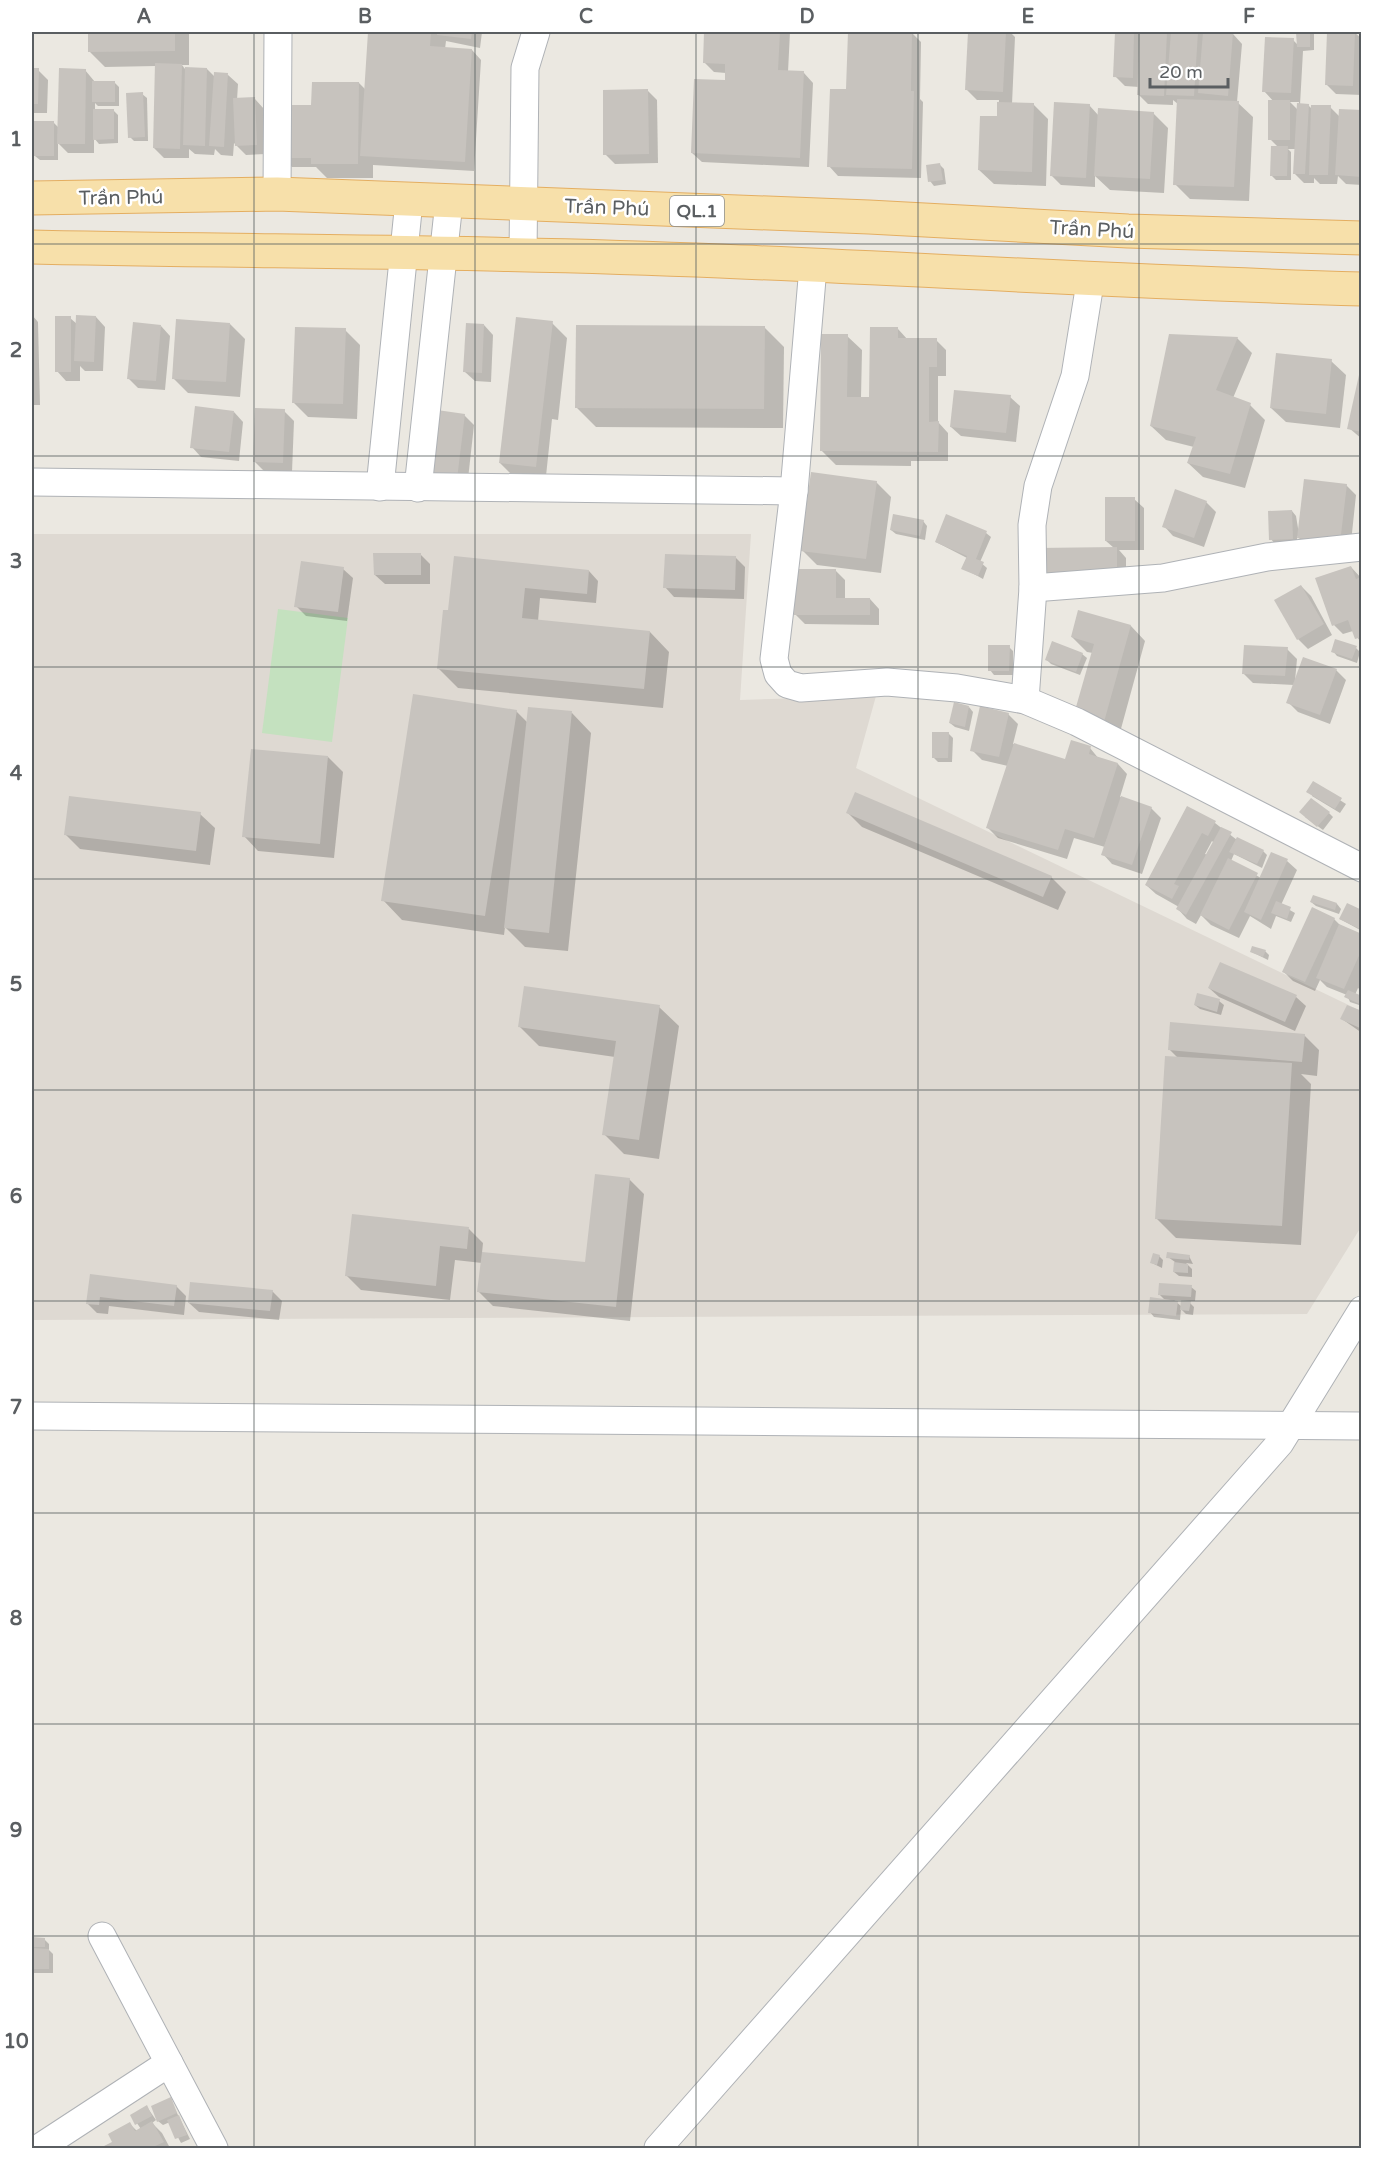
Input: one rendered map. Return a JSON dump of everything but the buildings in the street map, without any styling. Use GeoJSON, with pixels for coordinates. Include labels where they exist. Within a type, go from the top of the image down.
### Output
{"type":"FeatureCollection","features":[{"type":"Feature","properties":{"kind":"main road","name":"Trần Phú"},"geometry":{"type":"LineString","coordinates":[[32,198],[277,194],[1128,231],[1362,238]]}},
{"type":"Feature","properties":{"kind":"main road"},"geometry":{"type":"LineString","coordinates":[[32,247],[404,251],[720,261],[813,267],[1362,289]]}},
{"type":"Feature","properties":{"kind":"street"},"geometry":{"type":"LineString","coordinates":[[277,194],[278,32]]}},
{"type":"Feature","properties":{"kind":"street"},"geometry":{"type":"LineString","coordinates":[[523,256],[525,68],[536,32]]}},
{"type":"Feature","properties":{"kind":"street"},"geometry":{"type":"LineString","coordinates":[[380,487],[409,201]]}},
{"type":"Feature","properties":{"kind":"street"},"geometry":{"type":"LineString","coordinates":[[418,488],[449,202]]}},
{"type":"Feature","properties":{"kind":"street"},"geometry":{"type":"LineString","coordinates":[[813,267],[794,491],[774,660],[778,674],[787,684],[801,688],[886,682],[957,688],[1025,700],[1077,722],[1362,868]]}},
{"type":"Feature","properties":{"kind":"street"},"geometry":{"type":"LineString","coordinates":[[1025,700],[1033,588],[1032,525],[1038,486],[1075,376],[1091,277]]}},
{"type":"Feature","properties":{"kind":"street"},"geometry":{"type":"LineString","coordinates":[[32,482],[794,491]]}},
{"type":"Feature","properties":{"kind":"street"},"geometry":{"type":"LineString","coordinates":[[1033,588],[1163,578],[1267,557],[1362,547]]}},
{"type":"Feature","properties":{"kind":"street"},"geometry":{"type":"LineString","coordinates":[[658,2148],[1272,1452],[1362,1310]]}},
{"type":"Feature","properties":{"kind":"street"},"geometry":{"type":"LineString","coordinates":[[32,1416],[1292,1423],[1362,1426]]}},
{"type":"Feature","properties":{"kind":"street"},"geometry":{"type":"LineString","coordinates":[[102,1935],[214,2148]]}},
{"type":"Feature","properties":{"kind":"street"},"geometry":{"type":"LineString","coordinates":[[39,2148],[169,2063]]}},
{"type":"Feature","properties":{"kind":"shaded area"},"geometry":{"type":"Polygon","coordinates":[[[32,534],[751,534],[740,700],[876,696],[856,768],[1361,1011],[1361,1227],[1307,1314],[32,1320],[32,534]]]}},
{"type":"Feature","properties":{"kind":"green space"},"geometry":{"type":"Polygon","coordinates":[[[278,609],[348,618],[332,742],[262,733],[278,609]]]}}]}
